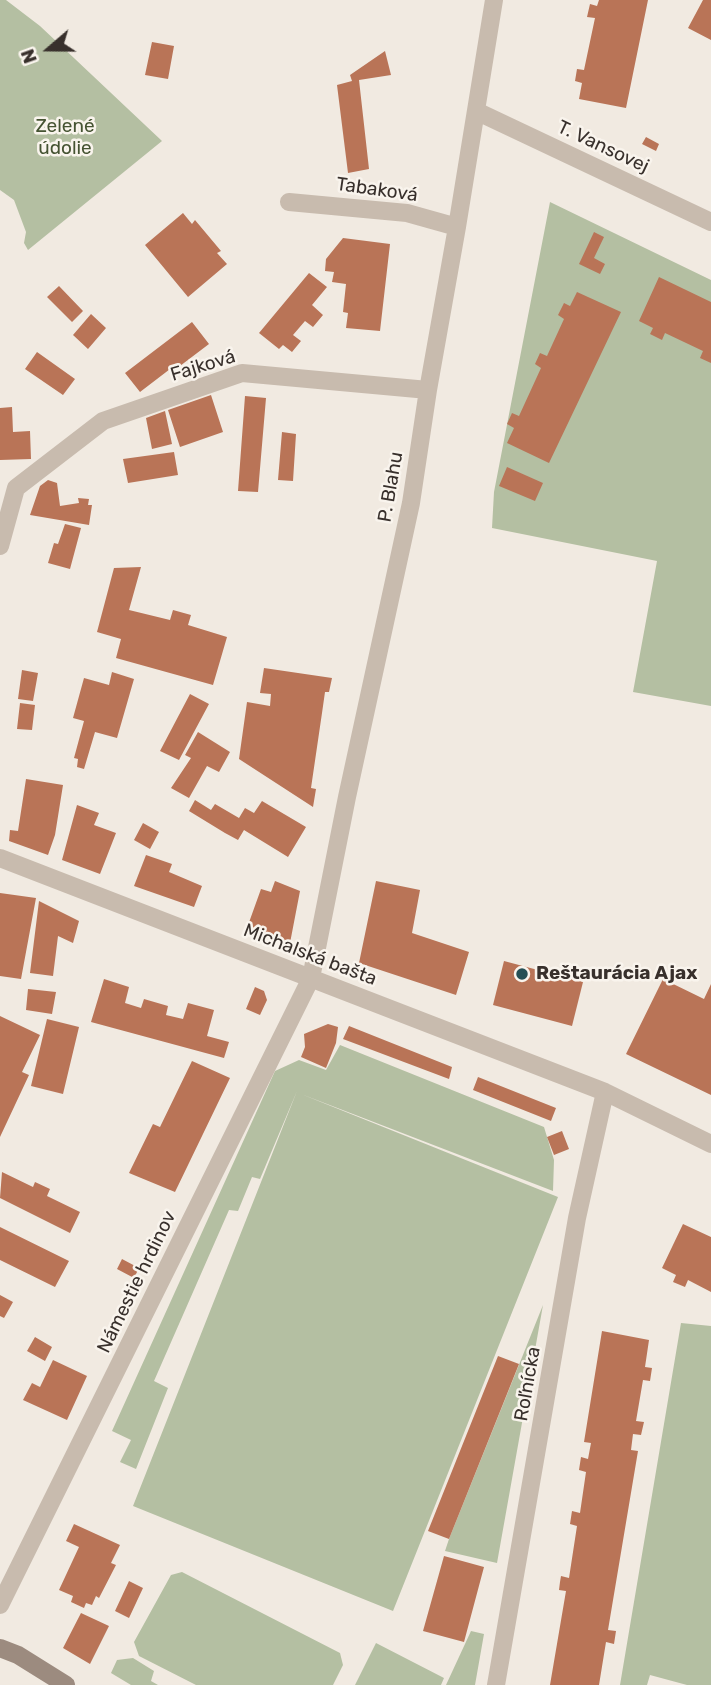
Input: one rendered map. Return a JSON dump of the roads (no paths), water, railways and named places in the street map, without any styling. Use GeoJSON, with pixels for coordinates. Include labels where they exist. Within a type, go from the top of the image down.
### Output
{"type":"FeatureCollection","features":[{"type":"Feature","properties":{"kind":"main road"},"geometry":{"type":"LineString","coordinates":[[0,1648],[18,1655],[66,1685]]}},
{"type":"Feature","properties":{"kind":"street","name":"P. Blahu"},"geometry":{"type":"LineString","coordinates":[[311,978],[411,503],[494,0]]}},
{"type":"Feature","properties":{"kind":"street","name":"T. Vansovej"},"geometry":{"type":"LineString","coordinates":[[476,111],[711,222]]}},
{"type":"Feature","properties":{"kind":"street","name":"Tabaková"},"geometry":{"type":"LineString","coordinates":[[289,202],[407,213],[457,228]]}},
{"type":"Feature","properties":{"kind":"street","name":"Fajková"},"geometry":{"type":"LineString","coordinates":[[0,546],[8,487],[103,421],[242,373],[428,390]]}},
{"type":"Feature","properties":{"kind":"street","name":"Michalská bašta"},"geometry":{"type":"LineString","coordinates":[[0,858],[605,1092],[711,1144]]}},
{"type":"Feature","properties":{"kind":"street","name":"Námestie hrdinov"},"geometry":{"type":"LineString","coordinates":[[0,1605],[10,1567],[311,978]]}},
{"type":"Feature","properties":{"kind":"street","name":"Roľnícka"},"geometry":{"type":"LineString","coordinates":[[496,1685],[577,1218],[605,1092]]}},
{"type":"Feature","properties":{"kind":"place","name":"Reštaurácia Ajax"},"geometry":{"type":"Point","coordinates":[522,974]}},
{"type":"Feature","properties":{"kind":"park label","name":"Zelené údolie"},"geometry":{"type":"Point","coordinates":[65,138]}}]}
